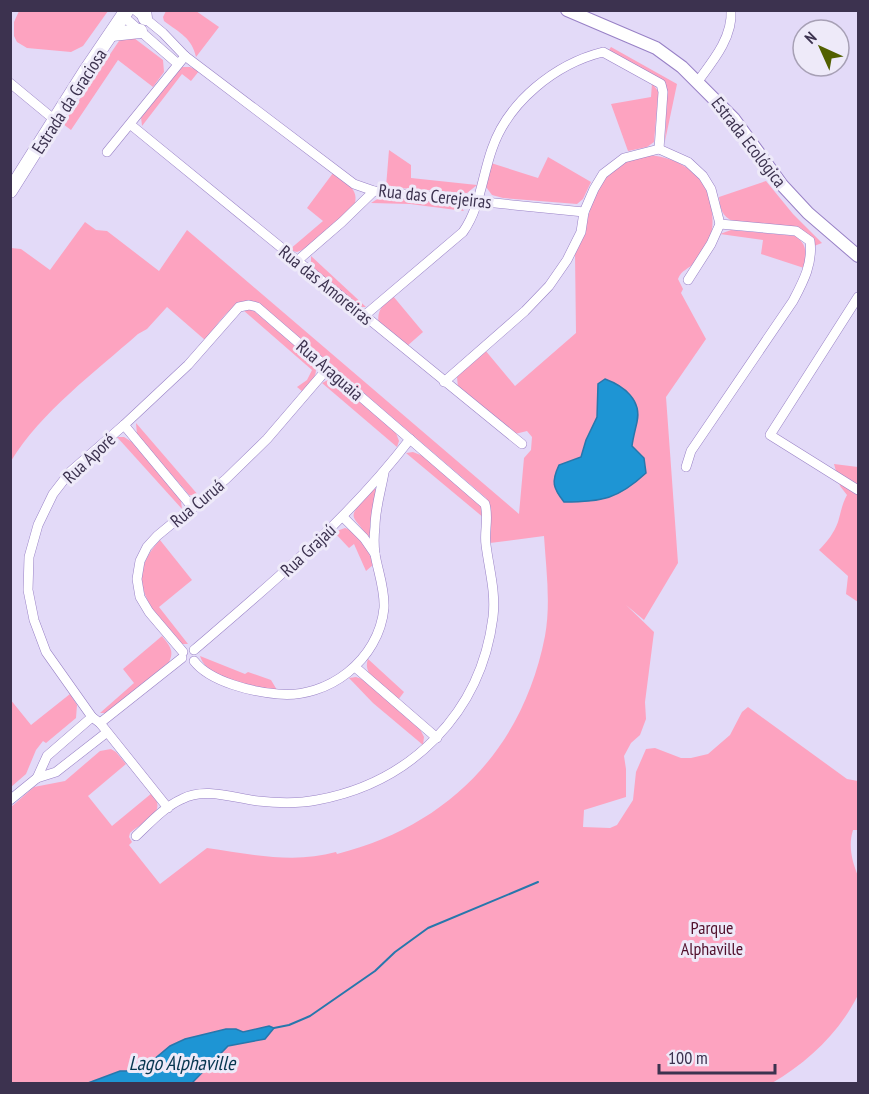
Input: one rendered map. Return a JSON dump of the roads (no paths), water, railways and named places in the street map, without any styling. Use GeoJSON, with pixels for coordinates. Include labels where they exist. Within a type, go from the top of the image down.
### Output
{"type":"FeatureCollection","features":[{"type":"Feature","properties":{"kind":"main road","name":"Estrada da Graciosa"},"geometry":{"type":"LineString","coordinates":[[10,191],[85,72],[112,34],[135,13]]}},
{"type":"Feature","properties":{"kind":"main road"},"geometry":{"type":"LineString","coordinates":[[112,34],[140,31]]}},
{"type":"Feature","properties":{"kind":"street","name":"Estrada Ecológica"},"geometry":{"type":"LineString","coordinates":[[567,10],[656,48],[698,81],[734,119],[782,185],[808,213],[858,256]]}},
{"type":"Feature","properties":{"kind":"street"},"geometry":{"type":"LineString","coordinates":[[698,81],[718,54],[731,22],[730,10]]}},
{"type":"Feature","properties":{"kind":"street"},"geometry":{"type":"LineString","coordinates":[[135,13],[140,31],[178,64]]}},
{"type":"Feature","properties":{"kind":"street","name":"Rua das Cerejeiras"},"geometry":{"type":"LineString","coordinates":[[135,13],[185,56],[354,184],[374,191],[584,212]]}},
{"type":"Feature","properties":{"kind":"street"},"geometry":{"type":"LineString","coordinates":[[364,316],[463,232],[471,221],[493,146],[510,116],[526,96],[571,63],[603,52],[661,84],[663,92],[659,149]]}},
{"type":"Feature","properties":{"kind":"street"},"geometry":{"type":"LineString","coordinates":[[107,152],[185,56]]}},
{"type":"Feature","properties":{"kind":"street"},"geometry":{"type":"LineString","coordinates":[[10,83],[56,121]]}},
{"type":"Feature","properties":{"kind":"street","name":"Rua das Amoreiras"},"geometry":{"type":"LineString","coordinates":[[130,125],[522,444]]}},
{"type":"Feature","properties":{"kind":"street"},"geometry":{"type":"LineString","coordinates":[[444,382],[525,311],[549,286],[567,260],[581,232],[584,212],[594,189],[603,174],[624,159],[659,149],[688,162],[703,176],[711,189],[720,224],[711,244],[688,280]]}},
{"type":"Feature","properties":{"kind":"street"},"geometry":{"type":"LineString","coordinates":[[297,261],[374,191]]}},
{"type":"Feature","properties":{"kind":"street"},"geometry":{"type":"LineString","coordinates":[[686,467],[691,451],[793,302],[812,255],[810,241],[796,231],[720,224]]}},
{"type":"Feature","properties":{"kind":"street"},"geometry":{"type":"LineString","coordinates":[[858,297],[771,435],[858,490]]}},
{"type":"Feature","properties":{"kind":"street","name":"Rua Araguaia"},"geometry":{"type":"LineString","coordinates":[[136,836],[182,798],[199,793],[286,803],[314,801],[343,795],[380,781],[402,767],[437,738],[461,708],[482,663],[493,618],[494,593],[486,545],[485,528],[488,515],[485,504],[256,307],[249,305]]}},
{"type":"Feature","properties":{"kind":"street","name":"Rua Aporé"},"geometry":{"type":"LineString","coordinates":[[168,808],[106,733],[46,652],[34,620],[28,590],[30,557],[38,525],[53,494],[70,472],[188,364],[239,307],[249,305]]}},
{"type":"Feature","properties":{"kind":"street","name":"Rua Curuá"},"geometry":{"type":"LineString","coordinates":[[182,655],[140,597],[137,579],[140,561],[147,547],[267,439],[328,368]]}},
{"type":"Feature","properties":{"kind":"street"},"geometry":{"type":"LineString","coordinates":[[124,425],[193,508]]}},
{"type":"Feature","properties":{"kind":"street","name":"Rua Grajaú"},"geometry":{"type":"LineString","coordinates":[[194,650],[275,581],[343,517],[384,473],[410,439]]}},
{"type":"Feature","properties":{"kind":"street"},"geometry":{"type":"LineString","coordinates":[[182,655],[187,663],[194,662],[212,675],[234,685],[263,693],[283,695],[301,694],[320,689],[354,668],[367,652],[378,632],[384,609],[383,585],[375,554],[375,524],[384,473]]}},
{"type":"Feature","properties":{"kind":"street"},"geometry":{"type":"LineString","coordinates":[[343,517],[364,538],[375,554]]}},
{"type":"Feature","properties":{"kind":"street"},"geometry":{"type":"LineString","coordinates":[[37,778],[47,756],[189,648],[197,655],[194,662]]}},
{"type":"Feature","properties":{"kind":"street"},"geometry":{"type":"LineString","coordinates":[[354,668],[437,738]]}},
{"type":"Feature","properties":{"kind":"street"},"geometry":{"type":"LineString","coordinates":[[10,800],[37,778],[56,772],[106,733]]}},
{"type":"Feature","properties":{"kind":"water"},"geometry":{"type":"Polygon","coordinates":[[[605,379],[625,390],[637,407],[637,422],[632,446],[644,458],[646,473],[618,494],[599,500],[564,502],[554,485],[556,471],[559,465],[581,457],[597,417],[598,384],[605,379]]]}},
{"type":"Feature","properties":{"kind":"water","name":"Lago Alphaville"},"geometry":{"type":"Polygon","coordinates":[[[269,1026],[274,1028],[265,1039],[228,1046],[192,1083],[88,1083],[120,1071],[140,1071],[170,1046],[185,1039],[226,1029],[243,1032],[269,1026]]]}},
{"type":"Feature","properties":{"kind":"waterway"},"geometry":{"type":"LineString","coordinates":[[274,1028],[289,1025],[310,1016],[375,971],[395,952],[428,928],[538,882]]}},
{"type":"Feature","properties":{"kind":"park label","name":"Parque Alphaville"},"geometry":{"type":"Point","coordinates":[712,937]}}]}
